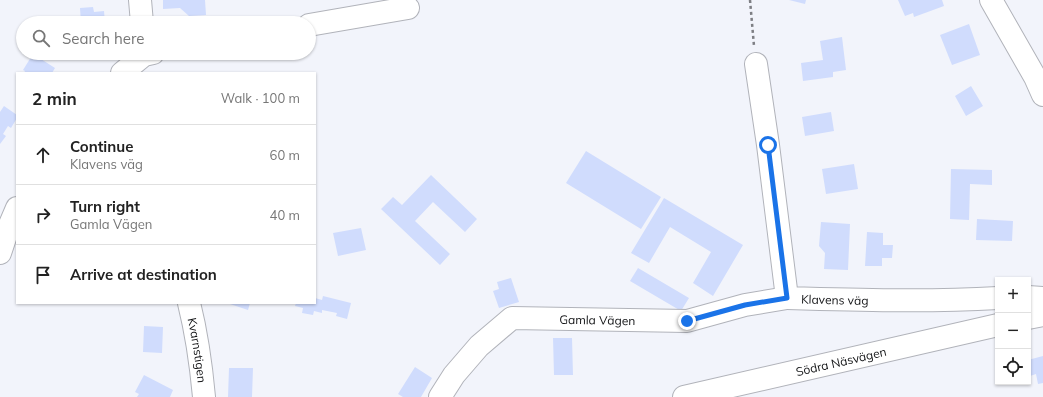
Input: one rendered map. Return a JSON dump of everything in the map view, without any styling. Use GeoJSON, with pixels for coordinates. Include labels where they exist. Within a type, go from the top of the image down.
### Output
{"type":"FeatureCollection","features":[{"type":"Feature","properties":{"kind":"street"},"geometry":{"type":"LineString","coordinates":[[140,0],[141,16]]}},
{"type":"Feature","properties":{"kind":"street"},"geometry":{"type":"LineString","coordinates":[[991,0],[1035,77],[1043,95]]}},
{"type":"Feature","properties":{"kind":"street"},"geometry":{"type":"LineString","coordinates":[[316,24],[408,8]]}},
{"type":"Feature","properties":{"kind":"street"},"geometry":{"type":"LineString","coordinates":[[123,72],[139,60]]}},
{"type":"Feature","properties":{"kind":"street","name":"Klavens väg"},"geometry":{"type":"LineString","coordinates":[[756,64],[768,145],[787,298],[867,300],[995,298]]}},
{"type":"Feature","properties":{"kind":"street"},"geometry":{"type":"LineString","coordinates":[[0,253],[16,210]]}},
{"type":"Feature","properties":{"kind":"street"},"geometry":{"type":"LineString","coordinates":[[1031,297],[1043,298]]}},
{"type":"Feature","properties":{"kind":"street","name":"Gamla Vägen"},"geometry":{"type":"LineString","coordinates":[[440,397],[454,375],[479,346],[512,318],[687,321],[745,305],[787,298]]}},
{"type":"Feature","properties":{"kind":"street","name":"Kvarnstigen"},"geometry":{"type":"LineString","coordinates":[[188,304],[195,325],[204,397]]}},
{"type":"Feature","properties":{"kind":"street"},"geometry":{"type":"LineString","coordinates":[[1031,317],[1043,315]]}},
{"type":"Feature","properties":{"kind":"street","name":"Södra Näsvägen"},"geometry":{"type":"LineString","coordinates":[[684,397],[995,326]]}},
{"type":"Feature","properties":{"kind":"path"},"geometry":{"type":"LineString","coordinates":[[750,0],[756,64]]}},
{"type":"Feature","properties":{"kind":"building"},"geometry":{"type":"Polygon","coordinates":[[[163,0],[205,0],[206,15],[189,16],[180,8],[163,9],[163,0]]]}},
{"type":"Feature","properties":{"kind":"building"},"geometry":{"type":"Polygon","coordinates":[[[789,0],[806,0],[805,4],[789,0]]]}},
{"type":"Feature","properties":{"kind":"building"},"geometry":{"type":"Polygon","coordinates":[[[898,0],[942,0],[944,6],[914,17],[913,13],[905,16],[898,0]]]}},
{"type":"Feature","properties":{"kind":"building"},"geometry":{"type":"Polygon","coordinates":[[[93,7],[94,12],[104,11],[104,16],[81,16],[80,8],[93,7]]]}},
{"type":"Feature","properties":{"kind":"building"},"geometry":{"type":"Polygon","coordinates":[[[969,24],[980,55],[952,65],[940,35],[969,24]]]}},
{"type":"Feature","properties":{"kind":"building"},"geometry":{"type":"Polygon","coordinates":[[[842,37],[846,70],[833,72],[833,77],[803,81],[801,63],[823,60],[820,41],[842,37]]]}},
{"type":"Feature","properties":{"kind":"building"},"geometry":{"type":"Polygon","coordinates":[[[29,60],[42,60],[55,68],[53,72],[24,72],[23,70],[29,60]]]}},
{"type":"Feature","properties":{"kind":"building"},"geometry":{"type":"Polygon","coordinates":[[[971,86],[983,106],[966,116],[955,96],[971,86]]]}},
{"type":"Feature","properties":{"kind":"building"},"geometry":{"type":"Polygon","coordinates":[[[4,106],[16,114],[16,120],[11,128],[8,126],[3,134],[6,136],[0,144],[0,112],[4,106]]]}},
{"type":"Feature","properties":{"kind":"building"},"geometry":{"type":"Polygon","coordinates":[[[831,112],[834,131],[805,136],[802,117],[831,112]]]}},
{"type":"Feature","properties":{"kind":"building"},"geometry":{"type":"Polygon","coordinates":[[[586,151],[661,197],[641,229],[566,183],[586,151]]]}},
{"type":"Feature","properties":{"kind":"building"},"geometry":{"type":"Polygon","coordinates":[[[854,164],[858,189],[826,194],[822,169],[854,164]]]}},
{"type":"Feature","properties":{"kind":"building"},"geometry":{"type":"Polygon","coordinates":[[[951,169],[992,170],[992,185],[970,184],[969,220],[950,219],[951,169]]]}},
{"type":"Feature","properties":{"kind":"building"},"geometry":{"type":"Polygon","coordinates":[[[431,175],[477,219],[465,232],[433,202],[415,221],[450,254],[440,265],[381,209],[393,197],[402,205],[431,175]]]}},
{"type":"Feature","properties":{"kind":"building"},"geometry":{"type":"Polygon","coordinates":[[[664,198],[743,245],[713,296],[693,283],[711,252],[670,227],[649,263],[631,253],[664,198]]]}},
{"type":"Feature","properties":{"kind":"building"},"geometry":{"type":"Polygon","coordinates":[[[977,219],[1013,221],[1012,241],[976,240],[977,219]]]}},
{"type":"Feature","properties":{"kind":"building"},"geometry":{"type":"Polygon","coordinates":[[[821,222],[850,224],[848,270],[824,269],[825,253],[819,246],[821,222]]]}},
{"type":"Feature","properties":{"kind":"building"},"geometry":{"type":"Polygon","coordinates":[[[361,228],[366,250],[338,256],[333,233],[361,228]]]}},
{"type":"Feature","properties":{"kind":"building"},"geometry":{"type":"Polygon","coordinates":[[[867,232],[883,233],[883,245],[893,245],[892,258],[882,258],[882,266],[865,266],[867,232]]]}},
{"type":"Feature","properties":{"kind":"building"},"geometry":{"type":"Polygon","coordinates":[[[638,268],[689,298],[681,311],[630,281],[638,268]]]}},
{"type":"Feature","properties":{"kind":"building"},"geometry":{"type":"Polygon","coordinates":[[[511,278],[519,302],[499,308],[493,291],[499,289],[497,282],[511,278]]]}},
{"type":"Feature","properties":{"kind":"building"},"geometry":{"type":"Polygon","coordinates":[[[323,296],[351,303],[347,319],[336,316],[337,313],[322,310],[322,313],[314,311],[313,315],[302,313],[303,308],[295,306],[296,304],[316,304],[316,298],[322,300],[323,296]]]}},
{"type":"Feature","properties":{"kind":"building"},"geometry":{"type":"Polygon","coordinates":[[[230,304],[250,304],[248,310],[230,304]]]}},
{"type":"Feature","properties":{"kind":"building"},"geometry":{"type":"Polygon","coordinates":[[[144,326],[163,327],[162,353],[143,352],[144,326]]]}},
{"type":"Feature","properties":{"kind":"building"},"geometry":{"type":"Polygon","coordinates":[[[553,338],[572,338],[573,375],[554,375],[553,338]]]}},
{"type":"Feature","properties":{"kind":"building"},"geometry":{"type":"Polygon","coordinates":[[[1043,356],[1043,383],[1038,384],[1036,374],[1031,376],[1031,359],[1043,356]]]}},
{"type":"Feature","properties":{"kind":"building"},"geometry":{"type":"Polygon","coordinates":[[[415,367],[432,378],[421,397],[403,397],[398,394],[415,367]]]}},
{"type":"Feature","properties":{"kind":"building"},"geometry":{"type":"Polygon","coordinates":[[[229,368],[253,368],[252,397],[228,397],[229,368]]]}},
{"type":"Feature","properties":{"kind":"building"},"geometry":{"type":"Polygon","coordinates":[[[144,375],[173,390],[170,397],[137,397],[139,394],[135,392],[144,375]]]}},
{"type":"Feature","properties":{"kind":"route"},"geometry":{"type":"LineString","coordinates":[[687,321],[745,305],[787,298],[768,145]]}}]}
